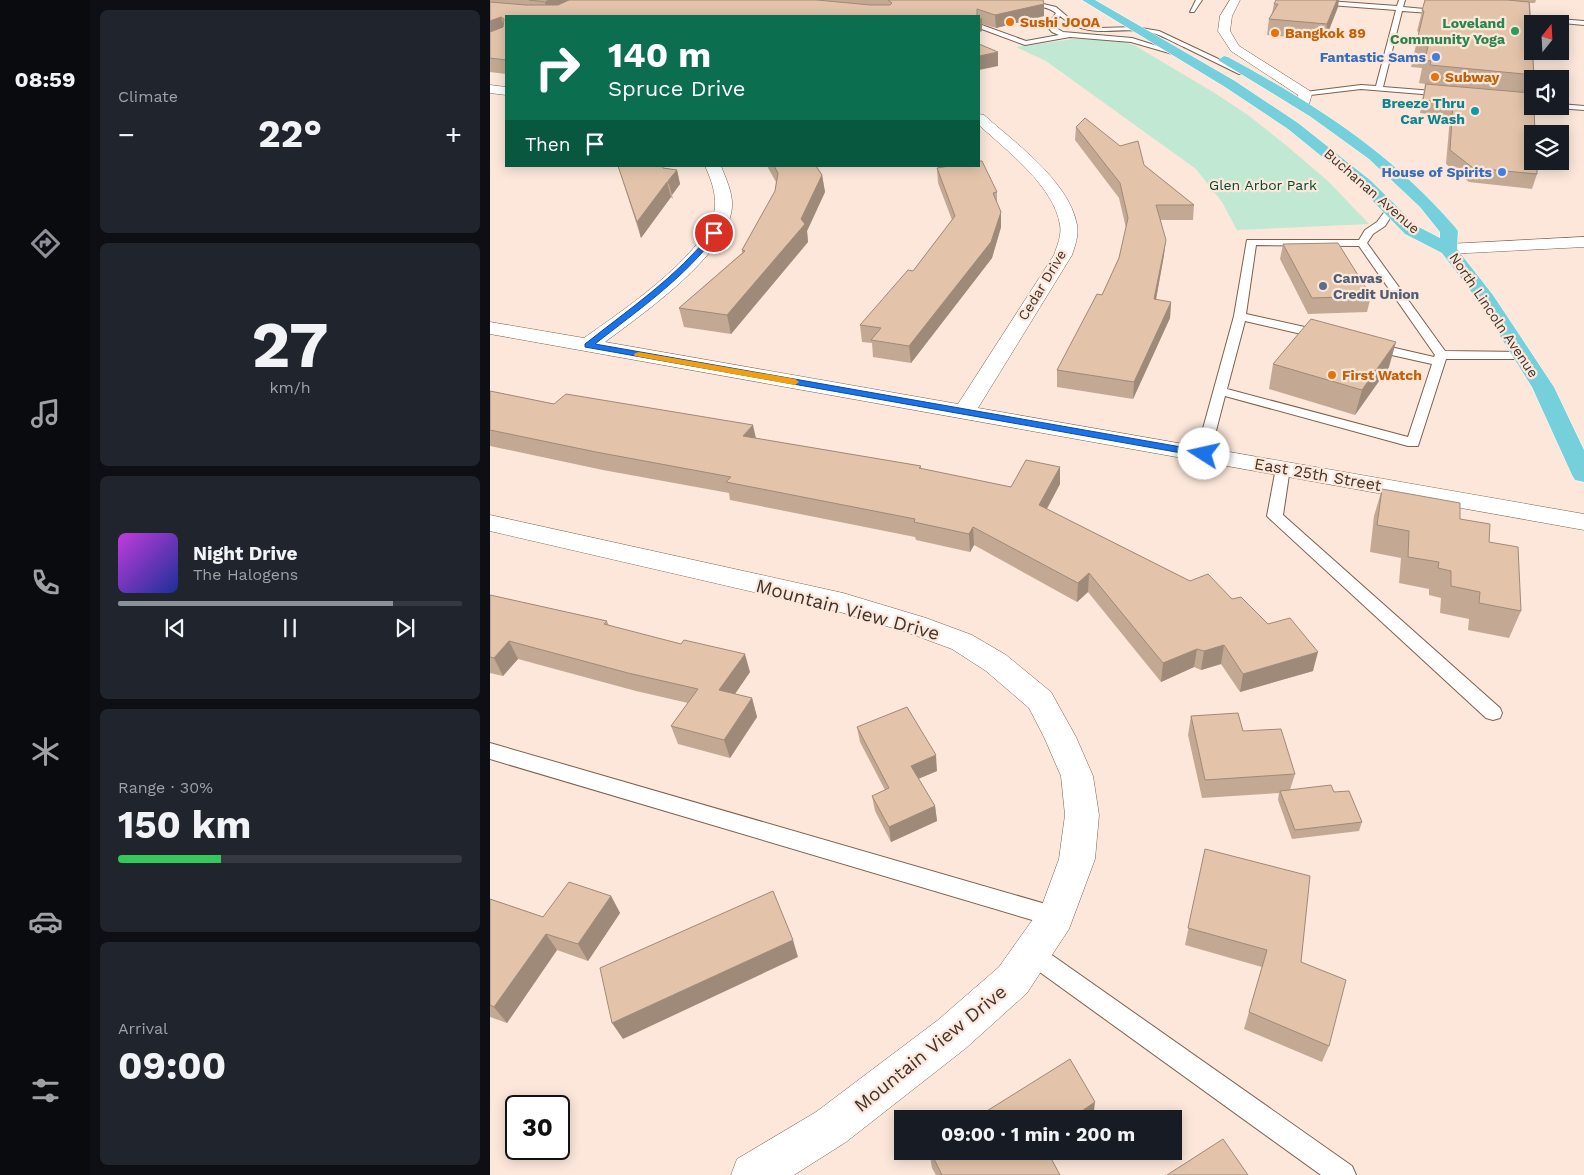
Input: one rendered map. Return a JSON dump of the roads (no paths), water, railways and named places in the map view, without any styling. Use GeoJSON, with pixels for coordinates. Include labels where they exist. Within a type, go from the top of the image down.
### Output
{"type":"FeatureCollection","features":[{"type":"Feature","properties":{"kind":"highway","name":"Buchanan Avenue"},"geometry":{"type":"LineString","coordinates":[[1086,0],[1230,84],[1309,137],[1364,183],[1411,230],[1448,249],[1449,232],[1432,209],[1410,186],[1304,99],[1269,85],[1148,18]]}},
{"type":"Feature","properties":{"kind":"highway","name":"North Lincoln Avenue"},"geometry":{"type":"LineString","coordinates":[[1448,249],[1486,299],[1543,387],[1584,476]]}},
{"type":"Feature","properties":{"kind":"street"},"geometry":{"type":"LineString","coordinates":[[1235,0],[1226,16],[1224,31],[1235,48],[1304,99]]}},
{"type":"Feature","properties":{"kind":"street"},"geometry":{"type":"LineString","coordinates":[[490,89],[505,91]]}},
{"type":"Feature","properties":{"kind":"street","name":"Cedar Drive"},"geometry":{"type":"LineString","coordinates":[[964,412],[1063,254],[1068,240],[1069,226],[1064,208],[1047,182],[980,119]]}},
{"type":"Feature","properties":{"kind":"street"},"geometry":{"type":"LineString","coordinates":[[588,346],[673,278],[714,233],[721,220],[724,194],[714,167]]}},
{"type":"Feature","properties":{"kind":"street","name":"North Lincoln Avenue"},"geometry":{"type":"LineString","coordinates":[[1448,249],[1584,242]]}},
{"type":"Feature","properties":{"kind":"street","name":"East 25th Street"},"geometry":{"type":"LineString","coordinates":[[490,328],[1584,522]]}},
{"type":"Feature","properties":{"kind":"street","name":"Mountain View Drive"},"geometry":{"type":"LineString","coordinates":[[490,522],[843,603],[916,624],[962,642],[996,663],[1040,700],[1060,737],[1077,776],[1082,815],[1077,859],[1056,917],[1013,980],[952,1034],[831,1127],[753,1175]]}},
{"type":"Feature","properties":{"kind":"lane"},"geometry":{"type":"LineString","coordinates":[[996,0],[1031,3],[1054,8],[1072,24],[1099,30]]}},
{"type":"Feature","properties":{"kind":"lane"},"geometry":{"type":"LineString","coordinates":[[1031,3],[1046,0]]}},
{"type":"Feature","properties":{"kind":"lane"},"geometry":{"type":"LineString","coordinates":[[1192,10],[1199,0]]}},
{"type":"Feature","properties":{"kind":"lane"},"geometry":{"type":"LineString","coordinates":[[1290,0],[1452,13]]}},
{"type":"Feature","properties":{"kind":"lane"},"geometry":{"type":"LineString","coordinates":[[1379,88],[1402,0]]}},
{"type":"Feature","properties":{"kind":"lane"},"geometry":{"type":"LineString","coordinates":[[1060,12],[1050,26],[1054,31],[1062,34],[1132,40],[1176,53]]}},
{"type":"Feature","properties":{"kind":"lane"},"geometry":{"type":"LineString","coordinates":[[1500,17],[1584,23]]}},
{"type":"Feature","properties":{"kind":"lane"},"geometry":{"type":"LineString","coordinates":[[980,26],[1025,43],[1099,30],[1135,28],[1157,32],[1269,85]]}},
{"type":"Feature","properties":{"kind":"lane"},"geometry":{"type":"LineString","coordinates":[[1304,99],[1361,87],[1456,95]]}},
{"type":"Feature","properties":{"kind":"lane"},"geometry":{"type":"LineString","coordinates":[[1569,107],[1584,108]]}},
{"type":"Feature","properties":{"kind":"lane"},"geometry":{"type":"LineString","coordinates":[[1362,243],[1369,232],[1381,224],[1391,209]]}},
{"type":"Feature","properties":{"kind":"lane"},"geometry":{"type":"LineString","coordinates":[[1204,454],[1240,316],[1251,242],[1362,243]]}},
{"type":"Feature","properties":{"kind":"lane"},"geometry":{"type":"LineString","coordinates":[[1362,243],[1440,358]]}},
{"type":"Feature","properties":{"kind":"lane"},"geometry":{"type":"LineString","coordinates":[[1240,316],[1335,338]]}},
{"type":"Feature","properties":{"kind":"lane"},"geometry":{"type":"LineString","coordinates":[[1363,344],[1440,358],[1522,356]]}},
{"type":"Feature","properties":{"kind":"lane"},"geometry":{"type":"LineString","coordinates":[[1220,391],[1413,443],[1440,358]]}},
{"type":"Feature","properties":{"kind":"lane"},"geometry":{"type":"LineString","coordinates":[[1282,468],[1275,516],[1494,713]]}},
{"type":"Feature","properties":{"kind":"lane"},"geometry":{"type":"LineString","coordinates":[[490,751],[1056,917]]}},
{"type":"Feature","properties":{"kind":"lane"},"geometry":{"type":"LineString","coordinates":[[1031,953],[1344,1175]]}},
{"type":"Feature","properties":{"kind":"place","name":"Sushi JOOA"},"geometry":{"type":"Point","coordinates":[1010,22]}},
{"type":"Feature","properties":{"kind":"place","name":"Loveland Community Yoga"},"geometry":{"type":"Point","coordinates":[1515,31]}},
{"type":"Feature","properties":{"kind":"place","name":"Bangkok 89"},"geometry":{"type":"Point","coordinates":[1275,33]}},
{"type":"Feature","properties":{"kind":"place","name":"Fantastic Sams"},"geometry":{"type":"Point","coordinates":[1436,57]}},
{"type":"Feature","properties":{"kind":"place","name":"Subway"},"geometry":{"type":"Point","coordinates":[1435,77]}},
{"type":"Feature","properties":{"kind":"place","name":"Breeze Thru Car Wash"},"geometry":{"type":"Point","coordinates":[1475,111]}},
{"type":"Feature","properties":{"kind":"place","name":"House of Spirits"},"geometry":{"type":"Point","coordinates":[1502,172]}},
{"type":"Feature","properties":{"kind":"place","name":"Canvas Credit Union"},"geometry":{"type":"Point","coordinates":[1323,286]}},
{"type":"Feature","properties":{"kind":"place","name":"First Watch"},"geometry":{"type":"Point","coordinates":[1332,375]}},
{"type":"Feature","properties":{"kind":"park label","name":"Glen Arbor Park"},"geometry":{"type":"Point","coordinates":[1263,185]}}]}
